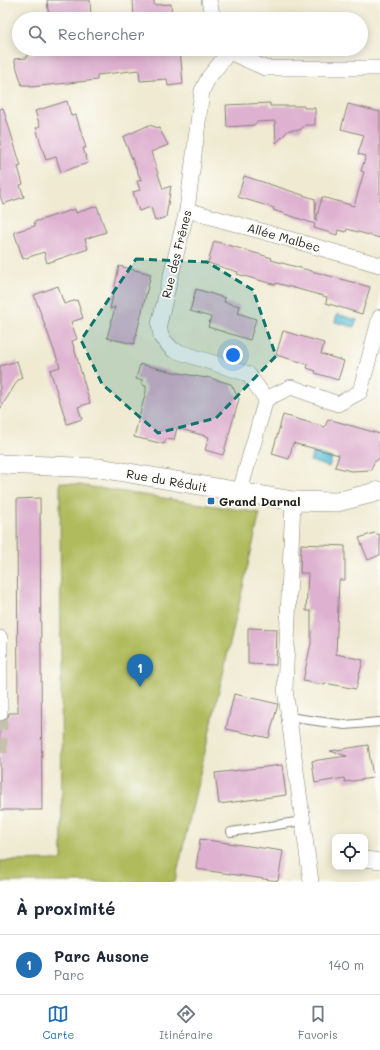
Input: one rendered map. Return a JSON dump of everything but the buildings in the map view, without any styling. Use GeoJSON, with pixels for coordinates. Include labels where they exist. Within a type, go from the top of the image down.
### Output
{"type":"FeatureCollection","features":[{"type":"Feature","properties":{"kind":"street"},"geometry":{"type":"LineString","coordinates":[[209,0],[212,12]]}},
{"type":"Feature","properties":{"kind":"street","name":"Rue des Frênes"},"geometry":{"type":"LineString","coordinates":[[225,56],[209,77],[202,91],[187,210],[159,324],[161,337],[173,350],[248,374],[266,399]]}},
{"type":"Feature","properties":{"kind":"street"},"geometry":{"type":"LineString","coordinates":[[241,56],[265,68],[380,68]]}},
{"type":"Feature","properties":{"kind":"street","name":"Allée Malbec"},"geometry":{"type":"LineString","coordinates":[[187,210],[380,265]]}},
{"type":"Feature","properties":{"kind":"street"},"geometry":{"type":"LineString","coordinates":[[240,491],[266,399],[291,387],[338,404],[360,392],[380,317]]}},
{"type":"Feature","properties":{"kind":"street","name":"Rue du Réduit"},"geometry":{"type":"LineString","coordinates":[[0,464],[100,468],[240,491],[292,502],[338,502],[380,491]]}},
{"type":"Feature","properties":{"kind":"street"},"geometry":{"type":"LineString","coordinates":[[292,502],[284,689],[311,882]]}},
{"type":"Feature","properties":{"kind":"street"},"geometry":{"type":"LineString","coordinates":[[0,638],[0,713]]}},
{"type":"Feature","properties":{"kind":"street"},"geometry":{"type":"LineString","coordinates":[[368,859],[380,861]]}},
{"type":"Feature","properties":{"kind":"lane"},"geometry":{"type":"LineString","coordinates":[[288,717],[345,725],[380,722]]}},
{"type":"Feature","properties":{"kind":"lane"},"geometry":{"type":"LineString","coordinates":[[231,832],[302,821]]}},
{"type":"Feature","properties":{"kind":"highlighted area"},"geometry":{"type":"Polygon","coordinates":[[[136,259],[207,262],[253,290],[276,356],[216,418],[158,433],[102,384],[81,340],[136,259]]]}},
{"type":"Feature","properties":{"kind":"green space"},"geometry":{"type":"Polygon","coordinates":[[[60,482],[260,513],[175,882],[0,882],[0,861],[62,860],[60,482]]]}},
{"type":"Feature","properties":{"kind":"water"},"geometry":{"type":"Polygon","coordinates":[[[337,314],[357,320],[354,327],[335,322],[337,314]]]}},
{"type":"Feature","properties":{"kind":"water"},"geometry":{"type":"Polygon","coordinates":[[[313,452],[332,458],[329,467],[310,461],[313,452]]]}},
{"type":"Feature","properties":{"kind":"tunnel"},"geometry":{"type":"LineString","coordinates":[[0,713],[0,753]]}},
{"type":"Feature","properties":{"kind":"place","name":"Grand Darnal"},"geometry":{"type":"Point","coordinates":[211,501]}},
{"type":"Feature","properties":{"kind":"place","name":"Parc Ausone"},"geometry":{"type":"Point","coordinates":[140,687]}}]}
